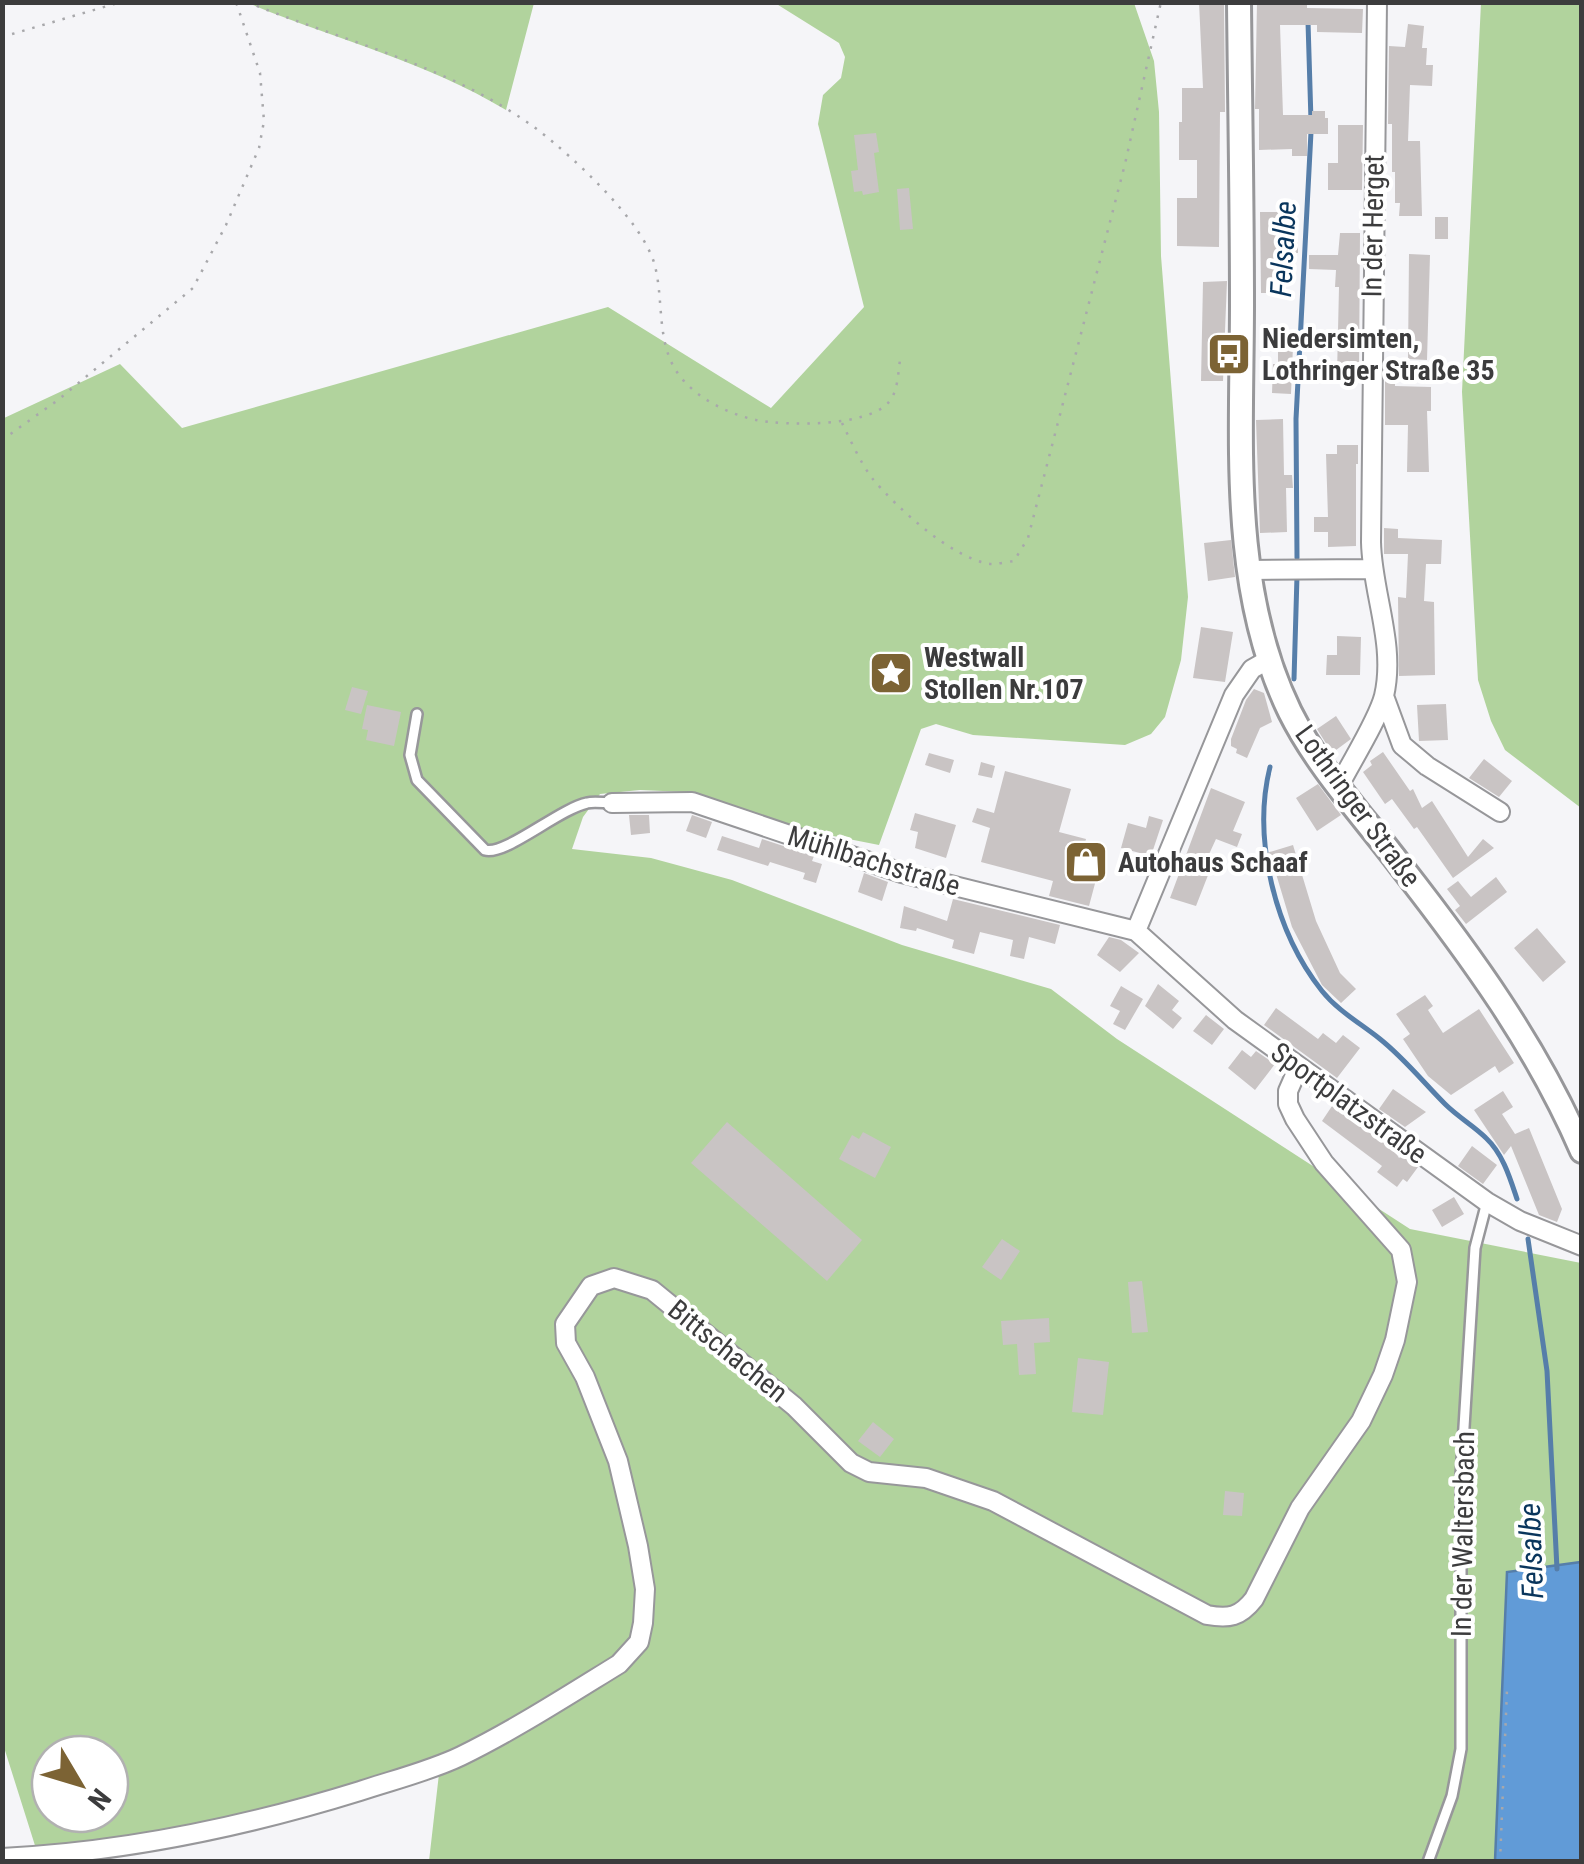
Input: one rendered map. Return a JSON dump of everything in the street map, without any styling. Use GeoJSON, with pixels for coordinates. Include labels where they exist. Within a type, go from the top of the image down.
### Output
{"type":"FeatureCollection","features":[{"type":"Feature","properties":{"kind":"main road","name":"Lothringer Straße"},"geometry":{"type":"LineString","coordinates":[[1239,2],[1242,477],[1248,570],[1268,660],[1304,738],[1448,926],[1512,1018],[1547,1076],[1582,1151]]}},
{"type":"Feature","properties":{"kind":"street","name":"In der Herget"},"geometry":{"type":"LineString","coordinates":[[1377,2],[1370,390],[1372,569],[1386,632],[1384,696],[1402,745],[1427,766],[1500,812]]}},
{"type":"Feature","properties":{"kind":"street"},"geometry":{"type":"LineString","coordinates":[[1248,570],[1372,569]]}},
{"type":"Feature","properties":{"kind":"street"},"geometry":{"type":"LineString","coordinates":[[1136,931],[1234,696],[1252,669],[1268,660]]}},
{"type":"Feature","properties":{"kind":"street","name":"In der Herget"},"geometry":{"type":"LineString","coordinates":[[1339,786],[1384,696]]}},
{"type":"Feature","properties":{"kind":"street","name":"Mühlbachstraße"},"geometry":{"type":"LineString","coordinates":[[612,802],[692,802],[902,873],[1136,931]]}},
{"type":"Feature","properties":{"kind":"street","name":"Sportplatzstraße"},"geometry":{"type":"LineString","coordinates":[[1136,931],[1206,998],[1487,1202],[1520,1221],[1582,1246]]}},
{"type":"Feature","properties":{"kind":"street","name":"Bittschachen"},"geometry":{"type":"LineString","coordinates":[[2,1858],[96,1851],[205,1832],[325,1802],[458,1758],[619,1664],[639,1642],[645,1589],[618,1461],[585,1377],[566,1343],[565,1324],[590,1286],[614,1278],[652,1290],[794,1406],[851,1463],[880,1474],[926,1478],[994,1501],[1208,1615],[1229,1617],[1244,1612],[1300,1508],[1361,1420],[1395,1340],[1407,1282],[1402,1250],[1324,1163],[1295,1120],[1288,1104],[1288,1090],[1299,1066]]}},
{"type":"Feature","properties":{"kind":"lane","name":"Mühlbachstraße"},"geometry":{"type":"LineString","coordinates":[[417,714],[410,755],[417,780],[485,850],[502,850],[542,823],[587,803],[612,802]]}},
{"type":"Feature","properties":{"kind":"lane","name":"In der Waltersbach"},"geometry":{"type":"LineString","coordinates":[[1428,1862],[1452,1796],[1461,1749],[1461,1476],[1475,1248],[1487,1202]]}},
{"type":"Feature","properties":{"kind":"path"},"geometry":{"type":"LineString","coordinates":[[2,37],[121,2]]}},
{"type":"Feature","properties":{"kind":"path"},"geometry":{"type":"LineString","coordinates":[[2,440],[58,400],[193,288],[259,148],[264,122],[260,73],[236,2]]}},
{"type":"Feature","properties":{"kind":"path"},"geometry":{"type":"LineString","coordinates":[[248,2],[462,84],[535,128],[590,173],[628,219],[654,260],[665,352],[680,378],[729,412],[759,421],[841,422],[867,415],[888,403],[900,360]]}},
{"type":"Feature","properties":{"kind":"path"},"geometry":{"type":"LineString","coordinates":[[841,422],[870,475],[903,510],[974,560],[994,564],[1014,561],[1028,538],[1125,164],[1162,2]]}},
{"type":"Feature","properties":{"kind":"path"},"geometry":{"type":"LineString","coordinates":[[1500,1862],[1506,1690]]}},
{"type":"Feature","properties":{"kind":"green space"},"geometry":{"type":"Polygon","coordinates":[[[534,2],[506,110],[445,78],[255,3],[534,2]]]}},
{"type":"Feature","properties":{"kind":"green space"},"geometry":{"type":"Polygon","coordinates":[[[775,3],[1134,3],[1154,61],[1159,112],[1161,256],[1188,597],[1181,660],[1165,717],[1151,734],[1125,745],[973,735],[936,724],[921,729],[879,845],[808,831],[686,792],[640,790],[600,794],[583,817],[572,849],[651,858],[732,880],[902,945],[1051,989],[1117,1039],[1410,1229],[1581,1263],[1581,1861],[429,1861],[440,1765],[293,1812],[38,1855],[31,1834],[130,1834],[130,1734],[30,1734],[30,1830],[2,1741],[2,419],[120,364],[182,428],[608,307],[771,408],[864,307],[818,124],[823,95],[841,78],[845,57],[839,43],[775,3]]]}},
{"type":"Feature","properties":{"kind":"green space"},"geometry":{"type":"Polygon","coordinates":[[[1481,3],[1581,3],[1581,808],[1505,750],[1478,680],[1462,392],[1481,3]]]}},
{"type":"Feature","properties":{"kind":"water"},"geometry":{"type":"Polygon","coordinates":[[[1581,1562],[1581,1861],[1495,1861],[1507,1572],[1581,1562]]]}},
{"type":"Feature","properties":{"kind":"building"},"geometry":{"type":"Polygon","coordinates":[[[1199,2],[1224,2],[1225,112],[1220,112],[1219,247],[1177,246],[1177,198],[1197,198],[1197,160],[1179,160],[1179,122],[1182,88],[1203,88],[1199,2]]]}},
{"type":"Feature","properties":{"kind":"building"},"geometry":{"type":"Polygon","coordinates":[[[1257,2],[1307,2],[1307,8],[1363,9],[1362,33],[1317,32],[1317,25],[1280,25],[1283,115],[1325,111],[1328,118],[1328,134],[1307,134],[1307,156],[1292,156],[1292,149],[1259,150],[1259,109],[1255,109],[1257,2]]]}},
{"type":"Feature","properties":{"kind":"building"},"geometry":{"type":"Polygon","coordinates":[[[1408,24],[1424,26],[1422,48],[1427,48],[1426,65],[1433,65],[1432,86],[1410,85],[1408,141],[1420,141],[1422,216],[1399,216],[1400,203],[1395,203],[1392,172],[1392,124],[1388,124],[1389,46],[1405,47],[1408,24]]]}},
{"type":"Feature","properties":{"kind":"building"},"geometry":{"type":"Polygon","coordinates":[[[1338,125],[1363,125],[1362,190],[1328,190],[1328,163],[1338,163],[1338,125]]]}},
{"type":"Feature","properties":{"kind":"building"},"geometry":{"type":"Polygon","coordinates":[[[876,133],[879,152],[874,153],[879,192],[863,195],[862,191],[854,192],[851,171],[858,170],[854,135],[876,133]]]}},
{"type":"Feature","properties":{"kind":"building"},"geometry":{"type":"Polygon","coordinates":[[[909,188],[913,229],[900,230],[897,189],[909,188]]]}},
{"type":"Feature","properties":{"kind":"building"},"geometry":{"type":"Polygon","coordinates":[[[1260,212],[1281,212],[1281,235],[1298,235],[1298,253],[1283,253],[1283,293],[1261,293],[1260,212]]]}},
{"type":"Feature","properties":{"kind":"building"},"geometry":{"type":"Polygon","coordinates":[[[1435,217],[1448,217],[1448,239],[1435,239],[1435,217]]]}},
{"type":"Feature","properties":{"kind":"building"},"geometry":{"type":"Polygon","coordinates":[[[1340,233],[1360,233],[1359,375],[1337,374],[1336,270],[1309,269],[1309,255],[1338,255],[1340,233]]]}},
{"type":"Feature","properties":{"kind":"building"},"geometry":{"type":"Polygon","coordinates":[[[1409,254],[1430,255],[1427,360],[1408,359],[1409,254]]]}},
{"type":"Feature","properties":{"kind":"building"},"geometry":{"type":"Polygon","coordinates":[[[1227,281],[1223,381],[1201,381],[1203,282],[1227,281]]]}},
{"type":"Feature","properties":{"kind":"building"},"geometry":{"type":"Polygon","coordinates":[[[1278,346],[1293,346],[1291,394],[1272,393],[1278,346]]]}},
{"type":"Feature","properties":{"kind":"building"},"geometry":{"type":"Polygon","coordinates":[[[1385,381],[1395,381],[1395,386],[1431,387],[1431,411],[1427,411],[1429,472],[1407,472],[1408,425],[1385,425],[1385,381]]]}},
{"type":"Feature","properties":{"kind":"building"},"geometry":{"type":"Polygon","coordinates":[[[1283,419],[1284,475],[1292,475],[1293,488],[1286,488],[1287,532],[1260,533],[1256,420],[1283,419]]]}},
{"type":"Feature","properties":{"kind":"building"},"geometry":{"type":"Polygon","coordinates":[[[1337,445],[1358,445],[1356,546],[1328,547],[1328,532],[1314,532],[1314,517],[1328,517],[1326,454],[1337,454],[1337,445]]]}},
{"type":"Feature","properties":{"kind":"building"},"geometry":{"type":"Polygon","coordinates":[[[1384,528],[1398,529],[1398,538],[1442,540],[1441,564],[1426,564],[1424,601],[1434,602],[1435,675],[1399,676],[1398,597],[1406,598],[1408,554],[1384,554],[1384,528]]]}},
{"type":"Feature","properties":{"kind":"building"},"geometry":{"type":"Polygon","coordinates":[[[1231,540],[1235,577],[1208,581],[1204,543],[1231,540]]]}},
{"type":"Feature","properties":{"kind":"building"},"geometry":{"type":"Polygon","coordinates":[[[1201,627],[1233,632],[1225,682],[1193,678],[1201,627]]]}},
{"type":"Feature","properties":{"kind":"building"},"geometry":{"type":"Polygon","coordinates":[[[1337,636],[1361,637],[1360,675],[1326,675],[1327,655],[1337,655],[1337,636]]]}},
{"type":"Feature","properties":{"kind":"building"},"geometry":{"type":"Polygon","coordinates":[[[352,687],[368,691],[361,714],[345,710],[352,687]]]}},
{"type":"Feature","properties":{"kind":"building"},"geometry":{"type":"Polygon","coordinates":[[[1254,689],[1264,693],[1272,722],[1260,728],[1247,758],[1236,753],[1231,739],[1254,689]]]}},
{"type":"Feature","properties":{"kind":"building"},"geometry":{"type":"Polygon","coordinates":[[[1446,704],[1448,740],[1419,741],[1417,705],[1446,704]]]}},
{"type":"Feature","properties":{"kind":"building"},"geometry":{"type":"Polygon","coordinates":[[[367,705],[401,712],[394,746],[366,740],[368,730],[362,729],[367,705]]]}},
{"type":"Feature","properties":{"kind":"building"},"geometry":{"type":"Polygon","coordinates":[[[1336,716],[1351,739],[1332,753],[1317,729],[1336,716]]]}},
{"type":"Feature","properties":{"kind":"building"},"geometry":{"type":"Polygon","coordinates":[[[1383,752],[1410,791],[1413,789],[1422,808],[1432,801],[1468,857],[1483,839],[1494,848],[1453,878],[1417,827],[1414,829],[1392,799],[1385,804],[1363,772],[1383,752]]]}},
{"type":"Feature","properties":{"kind":"building"},"geometry":{"type":"Polygon","coordinates":[[[929,753],[954,760],[950,773],[925,765],[929,753]]]}},
{"type":"Feature","properties":{"kind":"building"},"geometry":{"type":"Polygon","coordinates":[[[1484,759],[1512,781],[1499,797],[1469,778],[1484,759]]]}},
{"type":"Feature","properties":{"kind":"building"},"geometry":{"type":"Polygon","coordinates":[[[981,762],[995,766],[992,778],[978,775],[981,762]]]}},
{"type":"Feature","properties":{"kind":"building"},"geometry":{"type":"Polygon","coordinates":[[[1005,771],[1071,789],[1059,832],[1086,839],[1078,871],[1097,876],[1089,906],[1049,896],[1053,881],[981,862],[990,828],[972,822],[977,808],[994,813],[1005,771]]]}},
{"type":"Feature","properties":{"kind":"building"},"geometry":{"type":"Polygon","coordinates":[[[1318,784],[1341,815],[1317,831],[1296,798],[1318,784]]]}},
{"type":"Feature","properties":{"kind":"building"},"geometry":{"type":"Polygon","coordinates":[[[1211,788],[1245,802],[1233,831],[1242,834],[1237,847],[1216,839],[1205,863],[1212,865],[1196,906],[1170,898],[1211,788]]]}},
{"type":"Feature","properties":{"kind":"building"},"geometry":{"type":"Polygon","coordinates":[[[915,813],[956,825],[946,858],[915,848],[918,832],[910,830],[915,813]]]}},
{"type":"Feature","properties":{"kind":"building"},"geometry":{"type":"Polygon","coordinates":[[[629,815],[649,815],[650,833],[631,835],[629,815]]]}},
{"type":"Feature","properties":{"kind":"building"},"geometry":{"type":"Polygon","coordinates":[[[692,815],[712,822],[706,838],[686,831],[692,815]]]}},
{"type":"Feature","properties":{"kind":"building"},"geometry":{"type":"Polygon","coordinates":[[[1149,816],[1163,820],[1151,856],[1121,848],[1128,823],[1146,828],[1149,816]]]}},
{"type":"Feature","properties":{"kind":"building"},"geometry":{"type":"Polygon","coordinates":[[[722,836],[759,848],[762,839],[814,856],[812,861],[822,864],[816,883],[803,879],[805,873],[717,850],[722,836]]]}},
{"type":"Feature","properties":{"kind":"building"},"geometry":{"type":"Polygon","coordinates":[[[1293,845],[1316,921],[1340,973],[1356,989],[1341,1003],[1322,985],[1292,927],[1274,867],[1286,865],[1260,855],[1293,845]]]}},
{"type":"Feature","properties":{"kind":"building"},"geometry":{"type":"Polygon","coordinates":[[[864,873],[888,882],[882,901],[858,892],[864,873]]]}},
{"type":"Feature","properties":{"kind":"building"},"geometry":{"type":"Polygon","coordinates":[[[1496,877],[1507,892],[1466,924],[1455,910],[1460,906],[1447,889],[1458,881],[1471,897],[1496,877]]]}},
{"type":"Feature","properties":{"kind":"building"},"geometry":{"type":"Polygon","coordinates":[[[953,899],[1060,925],[1055,944],[1029,937],[1024,959],[1010,956],[1013,940],[980,932],[974,954],[952,948],[954,940],[917,928],[900,928],[904,906],[947,921],[953,899]]]}},
{"type":"Feature","properties":{"kind":"building"},"geometry":{"type":"Polygon","coordinates":[[[1537,928],[1566,962],[1543,982],[1514,948],[1537,928]]]}},
{"type":"Feature","properties":{"kind":"building"},"geometry":{"type":"Polygon","coordinates":[[[1109,937],[1139,953],[1120,972],[1097,955],[1109,937]]]}},
{"type":"Feature","properties":{"kind":"building"},"geometry":{"type":"Polygon","coordinates":[[[1158,984],[1179,1001],[1172,1010],[1182,1018],[1173,1029],[1145,1006],[1158,984]]]}},
{"type":"Feature","properties":{"kind":"building"},"geometry":{"type":"Polygon","coordinates":[[[1121,986],[1143,999],[1125,1030],[1113,1024],[1120,1011],[1110,1006],[1121,986]]]}},
{"type":"Feature","properties":{"kind":"building"},"geometry":{"type":"Polygon","coordinates":[[[1425,995],[1433,1006],[1428,1010],[1443,1033],[1479,1009],[1514,1063],[1499,1073],[1495,1066],[1451,1095],[1428,1076],[1403,1039],[1410,1034],[1396,1014],[1425,995]]]}},
{"type":"Feature","properties":{"kind":"building"},"geometry":{"type":"Polygon","coordinates":[[[1276,1008],[1318,1039],[1323,1033],[1336,1043],[1343,1035],[1360,1048],[1337,1078],[1264,1025],[1276,1008]]]}},
{"type":"Feature","properties":{"kind":"building"},"geometry":{"type":"Polygon","coordinates":[[[1206,1015],[1224,1029],[1212,1045],[1193,1031],[1206,1015]]]}},
{"type":"Feature","properties":{"kind":"building"},"geometry":{"type":"Polygon","coordinates":[[[1242,1050],[1251,1057],[1256,1051],[1275,1064],[1255,1090],[1228,1068],[1242,1050]]]}},
{"type":"Feature","properties":{"kind":"building"},"geometry":{"type":"Polygon","coordinates":[[[1393,1089],[1426,1112],[1405,1127],[1379,1109],[1393,1089]]]}},
{"type":"Feature","properties":{"kind":"building"},"geometry":{"type":"Polygon","coordinates":[[[1503,1091],[1513,1107],[1502,1114],[1515,1134],[1529,1128],[1562,1209],[1557,1222],[1539,1215],[1511,1146],[1504,1155],[1474,1110],[1503,1091]]]}},
{"type":"Feature","properties":{"kind":"building"},"geometry":{"type":"Polygon","coordinates":[[[1332,1106],[1394,1150],[1399,1158],[1402,1156],[1418,1167],[1407,1182],[1403,1179],[1397,1187],[1377,1172],[1382,1166],[1322,1121],[1332,1106]]]}},
{"type":"Feature","properties":{"kind":"building"},"geometry":{"type":"Polygon","coordinates":[[[727,1122],[862,1240],[827,1281],[691,1163],[727,1122]]]}},
{"type":"Feature","properties":{"kind":"building"},"geometry":{"type":"Polygon","coordinates":[[[863,1132],[891,1147],[875,1178],[839,1159],[852,1135],[859,1139],[863,1132]]]}},
{"type":"Feature","properties":{"kind":"building"},"geometry":{"type":"Polygon","coordinates":[[[1472,1146],[1497,1165],[1483,1184],[1458,1166],[1472,1146]]]}},
{"type":"Feature","properties":{"kind":"building"},"geometry":{"type":"Polygon","coordinates":[[[1454,1197],[1464,1214],[1442,1227],[1432,1210],[1454,1197]]]}},
{"type":"Feature","properties":{"kind":"building"},"geometry":{"type":"Polygon","coordinates":[[[1002,1239],[1020,1251],[1001,1280],[982,1267],[1002,1239]]]}},
{"type":"Feature","properties":{"kind":"building"},"geometry":{"type":"Polygon","coordinates":[[[1142,1281],[1148,1332],[1132,1333],[1128,1282],[1142,1281]]]}},
{"type":"Feature","properties":{"kind":"building"},"geometry":{"type":"Polygon","coordinates":[[[1049,1318],[1050,1342],[1034,1343],[1036,1374],[1019,1375],[1017,1344],[1003,1345],[1001,1321],[1049,1318]]]}},
{"type":"Feature","properties":{"kind":"building"},"geometry":{"type":"Polygon","coordinates":[[[1078,1358],[1109,1362],[1103,1415],[1072,1412],[1078,1358]]]}},
{"type":"Feature","properties":{"kind":"building"},"geometry":{"type":"Polygon","coordinates":[[[873,1422],[894,1439],[880,1457],[858,1441],[873,1422]]]}},
{"type":"Feature","properties":{"kind":"building"},"geometry":{"type":"Polygon","coordinates":[[[1225,1491],[1244,1493],[1242,1516],[1223,1515],[1225,1491]]]}},
{"type":"Feature","properties":{"kind":"waterway","name":"Felsalbe"},"geometry":{"type":"LineString","coordinates":[[1308,22],[1311,121]]}},
{"type":"Feature","properties":{"kind":"waterway","name":"Felsalbe"},"geometry":{"type":"LineString","coordinates":[[1297,558],[1296,419],[1311,132]]}},
{"type":"Feature","properties":{"kind":"waterway","name":"Felsalbe"},"geometry":{"type":"LineString","coordinates":[[1294,679],[1297,576]]}},
{"type":"Feature","properties":{"kind":"waterway","name":"Felsalbe"},"geometry":{"type":"LineString","coordinates":[[1270,767],[1265,795],[1266,854],[1280,913],[1306,967],[1335,1005],[1389,1046],[1445,1104],[1492,1144],[1517,1199]]}},
{"type":"Feature","properties":{"kind":"waterway","name":"Felsalbe"},"geometry":{"type":"LineString","coordinates":[[1528,1239],[1547,1371],[1557,1569]]}},
{"type":"Feature","properties":{"kind":"place","name":"Niedersimten, Lothringer Straße 35"},"geometry":{"type":"Point","coordinates":[1229,354]}},
{"type":"Feature","properties":{"kind":"place","name":"Westwall Stollen Nr.107"},"geometry":{"type":"Point","coordinates":[891,673]}},
{"type":"Feature","properties":{"kind":"place","name":"Autohaus Schaaf"},"geometry":{"type":"Point","coordinates":[1086,862]}}]}
